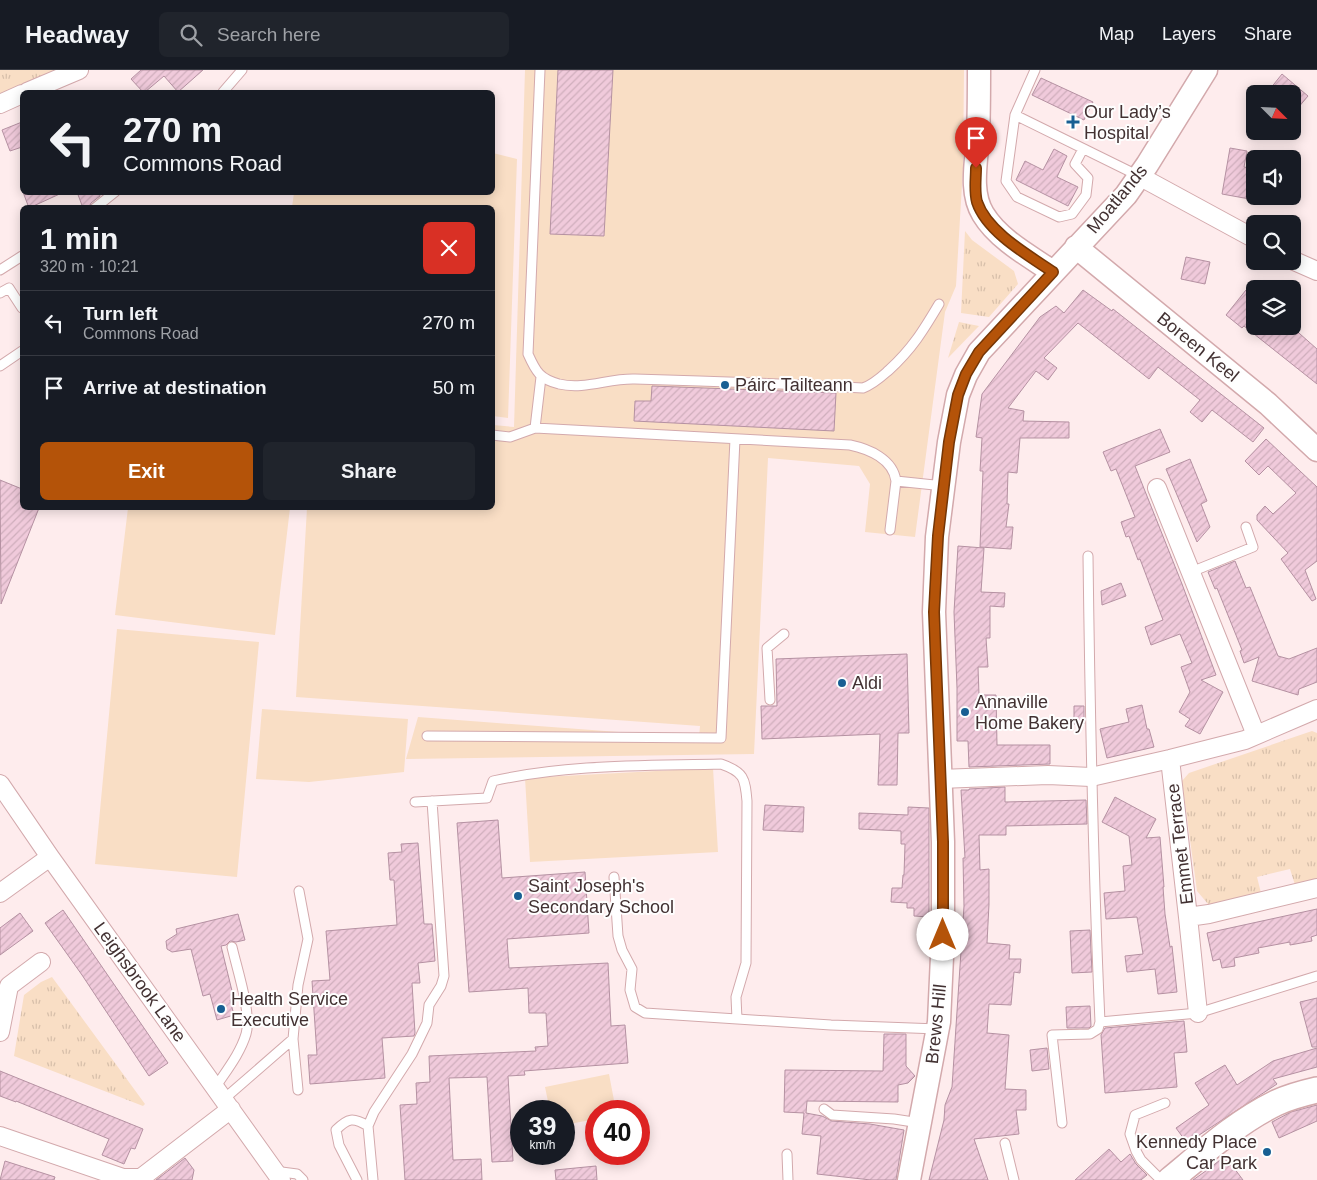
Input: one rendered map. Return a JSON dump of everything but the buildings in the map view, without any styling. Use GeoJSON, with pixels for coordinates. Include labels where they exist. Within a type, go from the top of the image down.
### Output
{"type":"FeatureCollection","features":[{"type":"Feature","properties":{"kind":"main road"},"geometry":{"type":"LineString","coordinates":[[1170,1180],[1220,1139],[1249,1119],[1278,1102],[1317,1090]]}},
{"type":"Feature","properties":{"kind":"street"},"geometry":{"type":"LineString","coordinates":[[32,90],[79,70]]}},
{"type":"Feature","properties":{"kind":"street"},"geometry":{"type":"LineString","coordinates":[[978,70],[979,109],[975,187],[977,202],[983,215],[1002,236],[1053,272]]}},
{"type":"Feature","properties":{"kind":"street","name":"Moatlands"},"geometry":{"type":"LineString","coordinates":[[1053,272],[1126,195],[1206,70]]}},
{"type":"Feature","properties":{"kind":"street"},"geometry":{"type":"LineString","coordinates":[[0,104],[20,95]]}},
{"type":"Feature","properties":{"kind":"street"},"geometry":{"type":"LineString","coordinates":[[1139,176],[1246,234]]}},
{"type":"Feature","properties":{"kind":"street","name":"Boreen Keel"},"geometry":{"type":"LineString","coordinates":[[1076,246],[1268,404],[1317,450]]}},
{"type":"Feature","properties":{"kind":"street"},"geometry":{"type":"LineString","coordinates":[[1301,264],[1317,271]]}},
{"type":"Feature","properties":{"kind":"street","name":"Brews Hill"},"geometry":{"type":"LineString","coordinates":[[909,1180],[938,1030],[943,935],[943,842],[934,612],[938,536],[958,395],[966,374],[979,352],[1053,272]]}},
{"type":"Feature","properties":{"kind":"street"},"geometry":{"type":"LineString","coordinates":[[1157,488],[1256,735]]}},
{"type":"Feature","properties":{"kind":"street"},"geometry":{"type":"LineString","coordinates":[[940,779],[1048,775],[1091,777],[1213,749],[1256,735],[1317,709]]}},
{"type":"Feature","properties":{"kind":"street","name":"Emmet Terrace"},"geometry":{"type":"LineString","coordinates":[[1170,759],[1188,918],[1317,888]]}},
{"type":"Feature","properties":{"kind":"street","name":"Leighsbrook Lane"},"geometry":{"type":"LineString","coordinates":[[0,784],[277,1175]]}},
{"type":"Feature","properties":{"kind":"street"},"geometry":{"type":"LineString","coordinates":[[0,893],[50,857]]}},
{"type":"Feature","properties":{"kind":"street"},"geometry":{"type":"LineString","coordinates":[[1188,918],[1198,1013]]}},
{"type":"Feature","properties":{"kind":"street"},"geometry":{"type":"LineString","coordinates":[[0,1032],[9,986],[41,962]]}},
{"type":"Feature","properties":{"kind":"street"},"geometry":{"type":"LineString","coordinates":[[0,1136],[123,1178],[140,1179],[223,1099]]}},
{"type":"Feature","properties":{"kind":"lane"},"geometry":{"type":"LineString","coordinates":[[225,90],[242,70]]}},
{"type":"Feature","properties":{"kind":"lane"},"geometry":{"type":"LineString","coordinates":[[540,70],[528,354],[534,369],[541,377],[573,386],[590,386],[632,379],[863,388],[880,378],[915,344],[939,304]]}},
{"type":"Feature","properties":{"kind":"lane"},"geometry":{"type":"LineString","coordinates":[[1035,70],[1015,115],[1006,181],[1017,198],[1059,217],[1072,214],[1086,194],[1088,178],[1075,164],[1083,149]]}},
{"type":"Feature","properties":{"kind":"lane"},"geometry":{"type":"LineString","coordinates":[[1015,115],[1139,176]]}},
{"type":"Feature","properties":{"kind":"lane"},"geometry":{"type":"LineString","coordinates":[[99,205],[111,195]]}},
{"type":"Feature","properties":{"kind":"lane"},"geometry":{"type":"LineString","coordinates":[[0,270],[20,257]]}},
{"type":"Feature","properties":{"kind":"lane"},"geometry":{"type":"LineString","coordinates":[[0,293],[9,288],[20,305]]}},
{"type":"Feature","properties":{"kind":"lane"},"geometry":{"type":"LineString","coordinates":[[0,366],[20,352]]}},
{"type":"Feature","properties":{"kind":"lane"},"geometry":{"type":"LineString","coordinates":[[535,428],[541,377]]}},
{"type":"Feature","properties":{"kind":"lane"},"geometry":{"type":"LineString","coordinates":[[495,435],[510,437],[535,428],[860,447],[871,451],[890,465],[895,473],[896,481],[890,530]]}},
{"type":"Feature","properties":{"kind":"lane"},"geometry":{"type":"LineString","coordinates":[[427,736],[722,738],[735,439]]}},
{"type":"Feature","properties":{"kind":"lane"},"geometry":{"type":"LineString","coordinates":[[896,481],[944,486]]}},
{"type":"Feature","properties":{"kind":"lane"},"geometry":{"type":"LineString","coordinates":[[1191,572],[1253,546],[1246,527]]}},
{"type":"Feature","properties":{"kind":"lane"},"geometry":{"type":"LineString","coordinates":[[1062,1123],[1052,1035],[1090,1034],[1098,1029],[1100,1022],[1091,777],[1088,556]]}},
{"type":"Feature","properties":{"kind":"lane"},"geometry":{"type":"LineString","coordinates":[[770,700],[767,648],[784,634]]}},
{"type":"Feature","properties":{"kind":"lane"},"geometry":{"type":"LineString","coordinates":[[415,802],[487,798],[493,781],[577,768],[721,764],[741,773],[745,782],[747,801],[746,963],[736,997],[737,1019]]}},
{"type":"Feature","properties":{"kind":"lane"},"geometry":{"type":"LineString","coordinates":[[373,1180],[368,1126],[374,1112],[412,1054],[427,1023],[429,1005],[441,986],[444,976],[432,802]]}},
{"type":"Feature","properties":{"kind":"lane"},"geometry":{"type":"LineString","coordinates":[[614,877],[618,936],[622,950],[632,969],[630,990],[635,1007],[645,1012],[831,1025],[938,1030]]}},
{"type":"Feature","properties":{"kind":"lane"},"geometry":{"type":"LineString","coordinates":[[298,1090],[293,1039],[298,985],[308,939],[299,891]]}},
{"type":"Feature","properties":{"kind":"lane"},"geometry":{"type":"LineString","coordinates":[[223,1099],[246,1033],[247,1022],[232,948]]}},
{"type":"Feature","properties":{"kind":"lane"},"geometry":{"type":"LineString","coordinates":[[1100,1022],[1198,1013],[1317,976]]}},
{"type":"Feature","properties":{"kind":"lane"},"geometry":{"type":"LineString","coordinates":[[223,1099],[293,1039]]}},
{"type":"Feature","properties":{"kind":"lane"},"geometry":{"type":"LineString","coordinates":[[1161,1180],[1141,1160],[1130,1134],[1135,1116],[1165,1103]]}},
{"type":"Feature","properties":{"kind":"lane"},"geometry":{"type":"LineString","coordinates":[[824,1110],[832,1115],[894,1119],[920,1123]]}},
{"type":"Feature","properties":{"kind":"lane"},"geometry":{"type":"LineString","coordinates":[[357,1180],[339,1145],[336,1130],[345,1121],[358,1120],[368,1126]]}},
{"type":"Feature","properties":{"kind":"lane"},"geometry":{"type":"LineString","coordinates":[[1005,1144],[1014,1180]]}},
{"type":"Feature","properties":{"kind":"lane"},"geometry":{"type":"LineString","coordinates":[[787,1154],[788,1180]]}},
{"type":"Feature","properties":{"kind":"lane"},"geometry":{"type":"LineString","coordinates":[[277,1175],[297,1174],[303,1180]]}},
{"type":"Feature","properties":{"kind":"green space"},"geometry":{"type":"Polygon","coordinates":[[[0,70],[59,70],[0,95],[0,70]]]}},
{"type":"Feature","properties":{"kind":"green space","name":"Páirc Tailteann"},"geometry":{"type":"Polygon","coordinates":[[[525,70],[964,70],[963,168],[956,286],[945,312],[915,537],[865,532],[870,484],[859,466],[768,458],[754,754],[406,759],[418,717],[699,738],[700,726],[296,697],[307,510],[495,510],[495,425],[514,427],[525,70]]]}},
{"type":"Feature","properties":{"kind":"green space"},"geometry":{"type":"Polygon","coordinates":[[[495,154],[517,159],[508,418],[495,416],[495,205],[292,205],[294,195],[495,195],[495,154]]]}},
{"type":"Feature","properties":{"kind":"green space"},"geometry":{"type":"Polygon","coordinates":[[[965,231],[972,240],[1014,271],[1018,284],[989,317],[961,313],[965,231]]]}},
{"type":"Feature","properties":{"kind":"green space"},"geometry":{"type":"Polygon","coordinates":[[[959,322],[979,326],[948,358],[959,322]]]}},
{"type":"Feature","properties":{"kind":"green space"},"geometry":{"type":"Polygon","coordinates":[[[128,510],[290,510],[275,635],[115,615],[128,510]]]}},
{"type":"Feature","properties":{"kind":"green space"},"geometry":{"type":"Polygon","coordinates":[[[117,629],[259,642],[237,877],[95,864],[117,629]]]}},
{"type":"Feature","properties":{"kind":"green space"},"geometry":{"type":"Polygon","coordinates":[[[262,709],[408,719],[404,772],[309,782],[256,779],[262,709]]]}},
{"type":"Feature","properties":{"kind":"green space"},"geometry":{"type":"Polygon","coordinates":[[[1312,731],[1317,733],[1317,879],[1295,885],[1290,869],[1257,877],[1261,893],[1208,904],[1197,891],[1182,781],[1189,773],[1312,731]]]}},
{"type":"Feature","properties":{"kind":"green space"},"geometry":{"type":"Polygon","coordinates":[[[713,768],[718,852],[530,862],[525,778],[713,768]]]}},
{"type":"Feature","properties":{"kind":"green space"},"geometry":{"type":"Polygon","coordinates":[[[52,977],[145,1104],[143,1106],[14,1056],[24,995],[41,982],[52,977]]]}},
{"type":"Feature","properties":{"kind":"green space"},"geometry":{"type":"Polygon","coordinates":[[[609,1074],[614,1100],[585,1100],[585,1121],[575,1123],[575,1100],[548,1100],[545,1087],[609,1074]]]}},
{"type":"Feature","properties":{"kind":"place","name":"Our Lady’s Hospital"},"geometry":{"type":"Point","coordinates":[1073,122]}},
{"type":"Feature","properties":{"kind":"place","name":"Páirc Tailteann"},"geometry":{"type":"Point","coordinates":[725,385]}},
{"type":"Feature","properties":{"kind":"place","name":"Aldi"},"geometry":{"type":"Point","coordinates":[842,683]}},
{"type":"Feature","properties":{"kind":"place","name":"Annaville Home Bakery"},"geometry":{"type":"Point","coordinates":[965,712]}},
{"type":"Feature","properties":{"kind":"place","name":"Saint Joseph's Secondary School"},"geometry":{"type":"Point","coordinates":[518,896]}},
{"type":"Feature","properties":{"kind":"place","name":"Health Service Executive"},"geometry":{"type":"Point","coordinates":[221,1009]}},
{"type":"Feature","properties":{"kind":"place","name":"Kennedy Place Car Park"},"geometry":{"type":"Point","coordinates":[1267,1152]}},
{"type":"Feature","properties":{"kind":"route"},"geometry":{"type":"LineString","coordinates":[[943,935],[943,842],[934,612],[938,536],[949,442],[958,395],[966,374],[979,352],[1053,272],[1002,236],[983,215],[977,202],[975,187],[976,168]]}}]}
